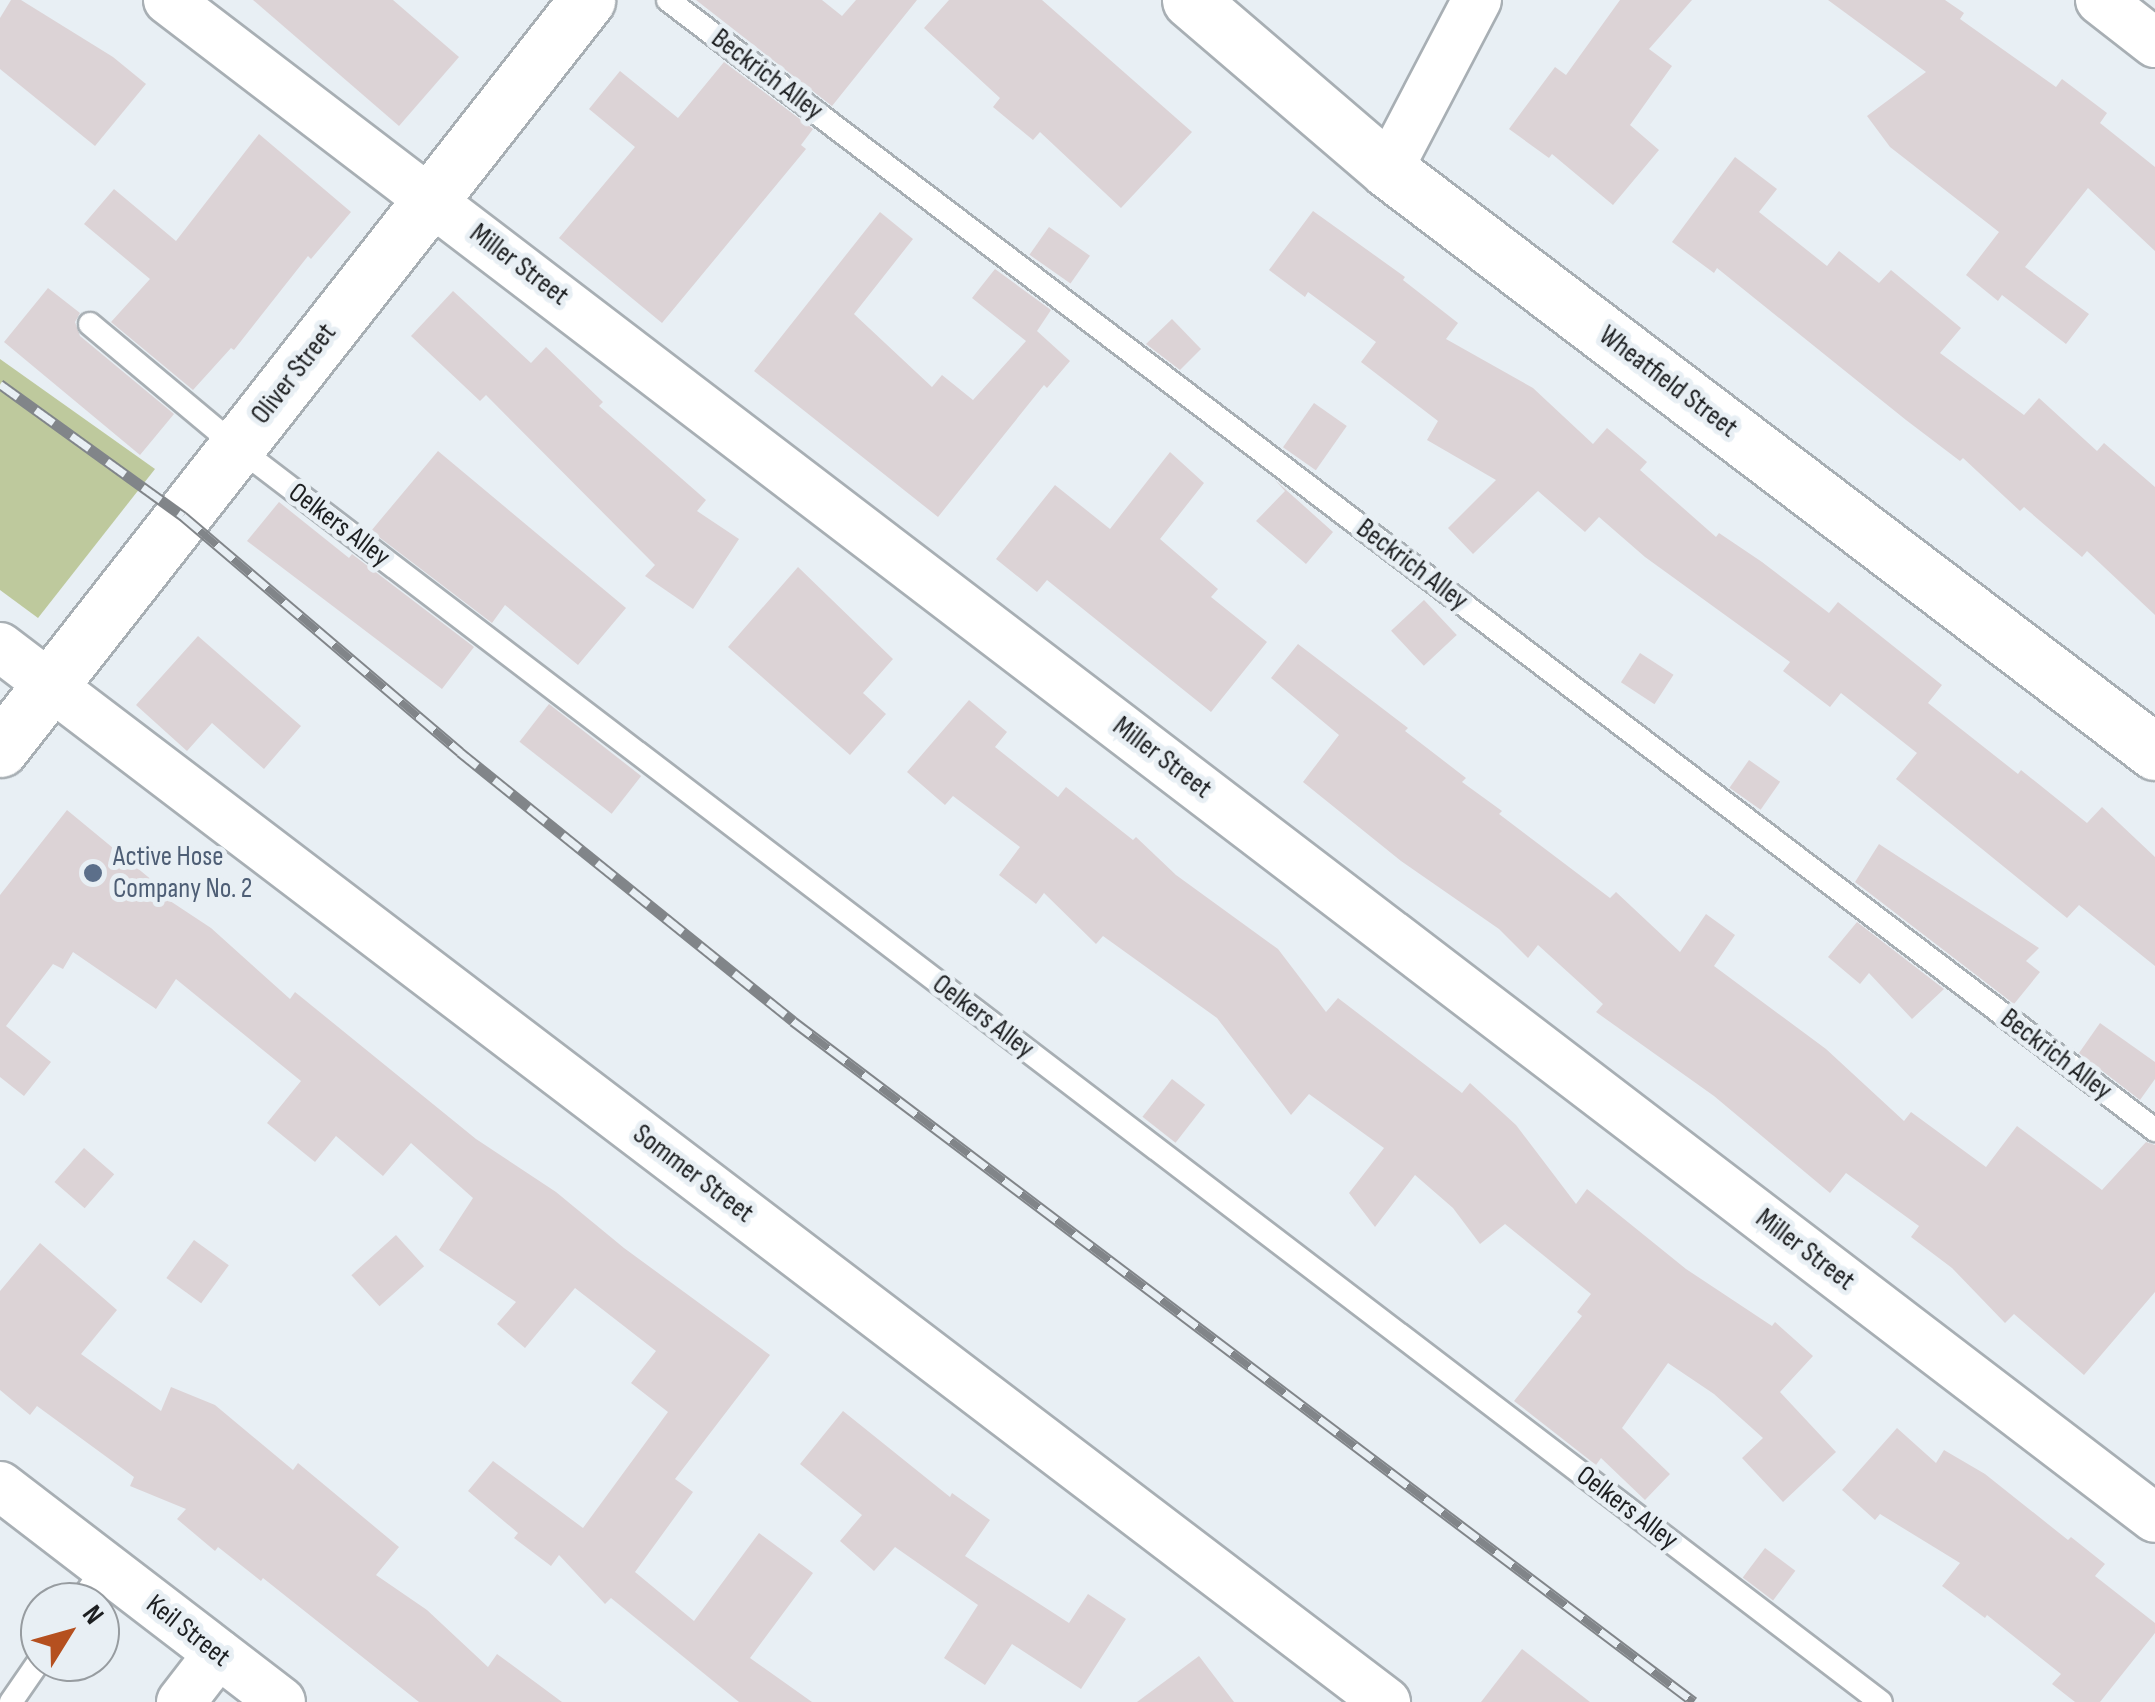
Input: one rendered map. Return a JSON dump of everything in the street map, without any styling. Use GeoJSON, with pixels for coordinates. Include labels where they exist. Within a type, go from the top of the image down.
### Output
{"type":"FeatureCollection","features":[{"type":"Feature","properties":{"kind":"main road","name":"Oliver Street"},"geometry":{"type":"LineString","coordinates":[[0,748],[586,0]]}},
{"type":"Feature","properties":{"kind":"main road","name":"Wheatfield Street"},"geometry":{"type":"LineString","coordinates":[[1190,0],[1388,170],[2155,752]]}},
{"type":"Feature","properties":{"kind":"street","name":"Miller Street"},"geometry":{"type":"LineString","coordinates":[[168,0],[2155,1518]]}},
{"type":"Feature","properties":{"kind":"street"},"geometry":{"type":"LineString","coordinates":[[1388,170],[1478,0]]}},
{"type":"Feature","properties":{"kind":"street"},"geometry":{"type":"LineString","coordinates":[[2100,0],[2155,43]]}},
{"type":"Feature","properties":{"kind":"street","name":"Sommer Street"},"geometry":{"type":"LineString","coordinates":[[0,647],[1386,1702]]}},
{"type":"Feature","properties":{"kind":"street","name":"Keil Street"},"geometry":{"type":"LineString","coordinates":[[0,1486],[90,1582]]}},
{"type":"Feature","properties":{"kind":"street","name":"Keil Street"},"geometry":{"type":"LineString","coordinates":[[120,1600],[218,1654],[281,1702]]}},
{"type":"Feature","properties":{"kind":"street"},"geometry":{"type":"LineString","coordinates":[[181,1702],[218,1654]]}},
{"type":"Feature","properties":{"kind":"lane","name":"Beckrich Alley"},"geometry":{"type":"LineString","coordinates":[[668,0],[2155,1130]]}},
{"type":"Feature","properties":{"kind":"lane","name":"Oelkers Alley"},"geometry":{"type":"LineString","coordinates":[[90,324],[237,447],[1882,1702]]}},
{"type":"Feature","properties":{"kind":"green space"},"geometry":{"type":"Polygon","coordinates":[[[0,359],[155,469],[38,618],[0,590],[0,359]]]}},
{"type":"Feature","properties":{"kind":"building"},"geometry":{"type":"Polygon","coordinates":[[[11,0],[21,0],[113,57],[146,84],[95,146],[0,69],[0,18],[11,0]]]}},
{"type":"Feature","properties":{"kind":"building"},"geometry":{"type":"Polygon","coordinates":[[[253,0],[393,0],[459,57],[399,126],[253,0]]]}},
{"type":"Feature","properties":{"kind":"building"},"geometry":{"type":"Polygon","coordinates":[[[696,0],[822,0],[842,16],[856,0],[917,0],[832,106],[696,0]]]}},
{"type":"Feature","properties":{"kind":"building"},"geometry":{"type":"Polygon","coordinates":[[[949,0],[1042,0],[1192,132],[1121,208],[1040,132],[1033,140],[993,107],[1000,98],[924,28],[949,0]]]}},
{"type":"Feature","properties":{"kind":"building"},"geometry":{"type":"Polygon","coordinates":[[[1620,0],[1692,0],[1649,49],[1672,66],[1630,125],[1659,150],[1613,205],[1552,154],[1549,158],[1509,129],[1555,67],[1566,75],[1620,0]]]}},
{"type":"Feature","properties":{"kind":"building"},"geometry":{"type":"Polygon","coordinates":[[[1828,0],[1945,0],[1964,13],[1960,19],[2056,87],[2062,79],[2107,113],[2100,123],[2155,167],[2155,251],[2088,188],[2025,267],[2089,314],[2066,344],[2002,295],[1998,301],[1966,275],[1999,232],[1890,147],[1867,116],[1926,72],[1828,0]]]}},
{"type":"Feature","properties":{"kind":"building"},"geometry":{"type":"Polygon","coordinates":[[[724,62],[813,129],[801,145],[806,149],[662,323],[559,238],[635,147],[589,109],[620,71],[678,118],[724,62]]]}},
{"type":"Feature","properties":{"kind":"building"},"geometry":{"type":"Polygon","coordinates":[[[259,134],[351,212],[311,259],[308,256],[234,350],[231,348],[193,390],[111,322],[150,279],[84,224],[114,189],[176,241],[259,134]]]}},
{"type":"Feature","properties":{"kind":"building"},"geometry":{"type":"Polygon","coordinates":[[[1735,157],[1777,189],[1759,212],[1827,266],[1839,251],[1879,283],[1891,270],[1961,328],[1940,353],[2024,415],[2039,398],[2097,451],[2104,443],[2155,487],[2155,615],[2087,551],[2082,557],[2024,507],[2020,511],[1963,458],[1960,461],[1906,420],[1717,268],[1714,273],[1672,242],[1735,157]]]}},
{"type":"Feature","properties":{"kind":"building"},"geometry":{"type":"Polygon","coordinates":[[[1313,211],[1405,277],[1403,280],[1458,323],[1446,339],[1533,388],[1593,444],[1607,428],[1647,462],[1640,470],[1716,537],[1719,533],[1829,613],[1838,602],[1942,685],[1928,703],[2018,774],[2021,770],[2087,823],[2102,807],[2155,857],[2155,966],[2079,905],[2067,918],[1896,779],[1917,753],[1841,693],[1830,707],[1783,671],[1790,662],[1645,557],[1599,517],[1585,532],[1538,491],[1473,554],[1448,528],[1496,480],[1427,440],[1438,421],[1361,362],[1376,342],[1308,292],[1305,297],[1269,270],[1313,211]]]}},
{"type":"Feature","properties":{"kind":"building"},"geometry":{"type":"Polygon","coordinates":[[[880,212],[913,239],[854,314],[932,387],[942,375],[973,400],[1026,341],[972,298],[995,269],[1051,310],[1037,331],[1070,361],[1047,388],[1044,385],[938,517],[754,371],[880,212]]]}},
{"type":"Feature","properties":{"kind":"building"},"geometry":{"type":"Polygon","coordinates":[[[1049,227],[1090,256],[1070,284],[1029,255],[1049,227]]]}},
{"type":"Feature","properties":{"kind":"building"},"geometry":{"type":"Polygon","coordinates":[[[48,288],[80,313],[75,322],[80,336],[174,414],[140,455],[4,342],[48,288]]]}},
{"type":"Feature","properties":{"kind":"building"},"geometry":{"type":"Polygon","coordinates":[[[453,291],[531,363],[546,347],[603,402],[599,406],[706,500],[697,511],[739,539],[693,609],[645,576],[655,565],[486,395],[480,401],[411,336],[453,291]]]}},
{"type":"Feature","properties":{"kind":"building"},"geometry":{"type":"Polygon","coordinates":[[[1172,319],[1201,349],[1180,370],[1146,344],[1172,319]]]}},
{"type":"Feature","properties":{"kind":"building"},"geometry":{"type":"Polygon","coordinates":[[[1314,403],[1347,426],[1316,470],[1283,447],[1314,403]]]}},
{"type":"Feature","properties":{"kind":"building"},"geometry":{"type":"Polygon","coordinates":[[[438,451],[626,608],[578,665],[505,605],[492,623],[371,531],[438,451]]]}},
{"type":"Feature","properties":{"kind":"building"},"geometry":{"type":"Polygon","coordinates":[[[1170,452],[1204,483],[1160,539],[1218,589],[1211,597],[1267,642],[1211,712],[1047,580],[1037,592],[996,559],[1055,485],[1110,529],[1170,452]]]}},
{"type":"Feature","properties":{"kind":"building"},"geometry":{"type":"Polygon","coordinates":[[[1275,480],[1333,532],[1306,564],[1256,521],[1285,491],[1275,480]]]}},
{"type":"Feature","properties":{"kind":"building"},"geometry":{"type":"Polygon","coordinates":[[[279,502],[349,558],[352,554],[474,647],[442,689],[247,541],[279,502]]]}},
{"type":"Feature","properties":{"kind":"building"},"geometry":{"type":"Polygon","coordinates":[[[798,567],[893,659],[863,693],[886,714],[850,755],[728,647],[798,567]]]}},
{"type":"Feature","properties":{"kind":"building"},"geometry":{"type":"Polygon","coordinates":[[[1424,600],[1457,635],[1424,666],[1391,631],[1424,600]]]}},
{"type":"Feature","properties":{"kind":"building"},"geometry":{"type":"Polygon","coordinates":[[[198,636],[301,726],[264,769],[212,723],[187,751],[136,705],[198,636]]]}},
{"type":"Feature","properties":{"kind":"building"},"geometry":{"type":"Polygon","coordinates":[[[1298,644],[1408,728],[1405,731],[1466,778],[1462,782],[1502,811],[1499,814],[1610,898],[1616,892],[1680,952],[1706,914],[1735,935],[1714,966],[1826,1049],[1904,1121],[1911,1112],[1986,1167],[2017,1126],[2102,1190],[2146,1142],[2155,1145],[2155,1292],[2084,1375],[2014,1314],[2005,1323],[1952,1268],[1911,1237],[1919,1226],[1846,1173],[1830,1193],[1714,1096],[1596,1012],[1603,1004],[1538,945],[1528,958],[1499,929],[1401,861],[1303,782],[1339,735],[1271,678],[1298,644]]]}},
{"type":"Feature","properties":{"kind":"building"},"geometry":{"type":"Polygon","coordinates":[[[1640,653],[1674,675],[1654,704],[1621,682],[1640,653]]]}},
{"type":"Feature","properties":{"kind":"building"},"geometry":{"type":"Polygon","coordinates":[[[969,700],[1007,732],[995,747],[1058,797],[1066,787],[1133,840],[1136,837],[1176,875],[1278,949],[1326,1012],[1338,998],[1462,1093],[1470,1083],[1516,1125],[1576,1204],[1587,1189],[1686,1269],[1772,1326],[1775,1322],[1813,1356],[1780,1392],[1836,1452],[1783,1502],[1742,1458],[1763,1438],[1714,1394],[1668,1363],[1622,1428],[1670,1474],[1645,1500],[1601,1458],[1596,1465],[1514,1401],[1582,1316],[1577,1312],[1591,1294],[1505,1224],[1480,1244],[1453,1208],[1415,1175],[1375,1227],[1349,1193],[1384,1148],[1309,1094],[1291,1115],[1217,1018],[1103,936],[1096,944],[1044,893],[1036,904],[999,875],[1020,847],[953,796],[945,805],[907,772],[969,700]]]}},
{"type":"Feature","properties":{"kind":"building"},"geometry":{"type":"Polygon","coordinates":[[[549,704],[641,776],[612,814],[519,742],[549,704]]]}},
{"type":"Feature","properties":{"kind":"building"},"geometry":{"type":"Polygon","coordinates":[[[1749,760],[1780,782],[1761,810],[1729,788],[1749,760]]]}},
{"type":"Feature","properties":{"kind":"building"},"geometry":{"type":"Polygon","coordinates":[[[67,810],[159,886],[155,891],[211,928],[290,999],[295,992],[476,1139],[556,1192],[624,1248],[770,1355],[675,1479],[693,1492],[635,1572],[694,1621],[759,1533],[813,1573],[750,1658],[812,1702],[739,1702],[611,1598],[605,1604],[559,1555],[551,1566],[514,1538],[518,1533],[468,1491],[493,1461],[583,1528],[668,1412],[631,1383],[656,1351],[575,1288],[525,1348],[497,1324],[516,1302],[439,1250],[473,1198],[411,1143],[383,1176],[336,1136],[315,1162],[267,1123],[301,1081],[176,979],[156,1009],[73,952],[63,969],[53,964],[6,1026],[51,1062],[24,1096],[0,1077],[0,895],[67,810]]]}},
{"type":"Feature","properties":{"kind":"building"},"geometry":{"type":"Polygon","coordinates":[[[1879,844],[2039,948],[2026,961],[2040,972],[2014,1004],[1855,882],[1879,844]]]}},
{"type":"Feature","properties":{"kind":"building"},"geometry":{"type":"Polygon","coordinates":[[[1857,922],[1944,989],[1912,1019],[1869,973],[1860,984],[1828,957],[1857,922]]]}},
{"type":"Feature","properties":{"kind":"building"},"geometry":{"type":"Polygon","coordinates":[[[2100,1023],[2155,1062],[2155,1079],[2140,1100],[2079,1053],[2100,1023]]]}},
{"type":"Feature","properties":{"kind":"building"},"geometry":{"type":"Polygon","coordinates":[[[1172,1079],[1205,1105],[1176,1143],[1142,1117],[1172,1079]]]}},
{"type":"Feature","properties":{"kind":"building"},"geometry":{"type":"Polygon","coordinates":[[[84,1148],[114,1174],[85,1208],[54,1182],[84,1148]]]}},
{"type":"Feature","properties":{"kind":"building"},"geometry":{"type":"Polygon","coordinates":[[[396,1235],[424,1266],[380,1306],[351,1275],[396,1235]]]}},
{"type":"Feature","properties":{"kind":"building"},"geometry":{"type":"Polygon","coordinates":[[[194,1240],[229,1265],[201,1303],[166,1278],[194,1240]]]}},
{"type":"Feature","properties":{"kind":"building"},"geometry":{"type":"Polygon","coordinates":[[[40,1243],[117,1310],[81,1354],[161,1411],[171,1387],[215,1405],[293,1470],[298,1463],[399,1547],[376,1575],[427,1610],[488,1667],[497,1654],[562,1702],[419,1702],[263,1578],[261,1581],[218,1547],[215,1551],[177,1519],[186,1509],[130,1486],[134,1477],[37,1406],[30,1415],[0,1390],[0,1291],[40,1243]]]}},
{"type":"Feature","properties":{"kind":"building"},"geometry":{"type":"Polygon","coordinates":[[[843,1411],[950,1497],[952,1493],[990,1520],[965,1556],[1069,1623],[1088,1594],[1126,1619],[1081,1689],[1012,1644],[985,1685],[944,1658],[978,1605],[895,1547],[874,1571],[840,1541],[862,1515],[800,1464],[843,1411]]]}},
{"type":"Feature","properties":{"kind":"building"},"geometry":{"type":"Polygon","coordinates":[[[1897,1428],[1936,1463],[1944,1450],[1985,1474],[2068,1540],[2071,1537],[2105,1564],[2095,1576],[2155,1623],[2155,1633],[2100,1702],[2075,1702],[2052,1684],[2061,1674],[1987,1615],[1985,1618],[1942,1586],[1960,1563],[1880,1514],[1875,1520],[1842,1490],[1897,1428]]]}},
{"type":"Feature","properties":{"kind":"building"},"geometry":{"type":"Polygon","coordinates":[[[1765,1548],[1795,1571],[1773,1600],[1743,1578],[1765,1548]]]}},
{"type":"Feature","properties":{"kind":"building"},"geometry":{"type":"Polygon","coordinates":[[[1522,1649],[1590,1702],[1481,1702],[1522,1649]]]}},
{"type":"Feature","properties":{"kind":"building"},"geometry":{"type":"Polygon","coordinates":[[[1199,1656],[1234,1702],[1137,1702],[1199,1656]]]}},
{"type":"Feature","properties":{"kind":"railway"},"geometry":{"type":"LineString","coordinates":[[0,384],[183,516],[460,752],[793,1021],[1694,1702]]}},
{"type":"Feature","properties":{"kind":"place","name":"Active Hose Company No. 2"},"geometry":{"type":"Point","coordinates":[93,873]}}]}
